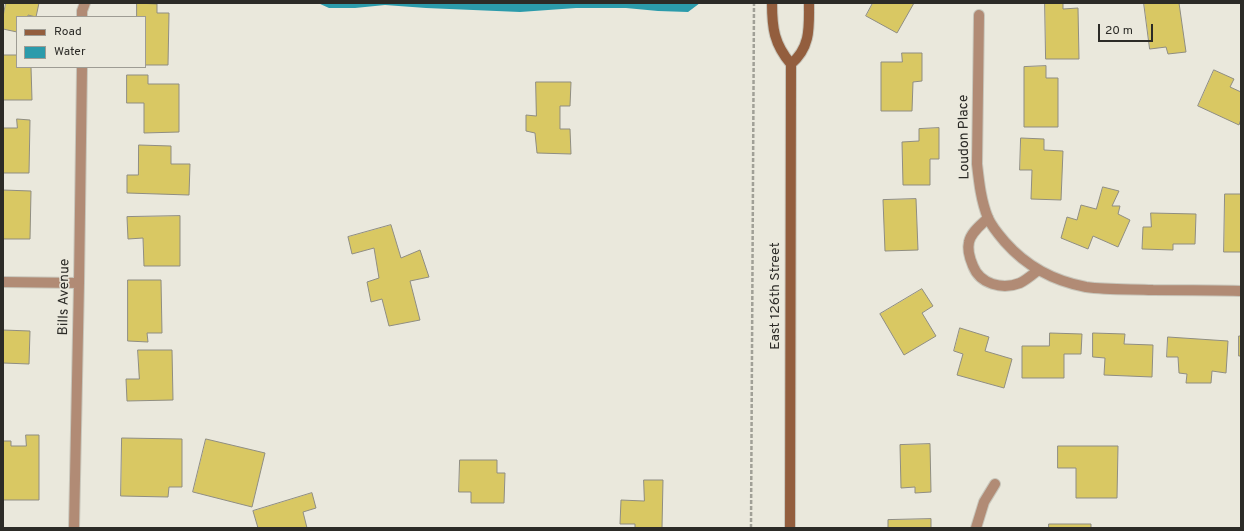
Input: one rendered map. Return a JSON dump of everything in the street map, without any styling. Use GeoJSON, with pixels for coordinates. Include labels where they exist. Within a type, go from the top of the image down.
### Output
{"type":"FeatureCollection","features":[{"type":"Feature","properties":{"kind":"main road"},"geometry":{"type":"LineString","coordinates":[[772,3],[772,24],[774,35],[780,48],[791,64],[796,60],[802,51],[809,34],[809,3]]}},
{"type":"Feature","properties":{"kind":"main road","name":"East 126th Street"},"geometry":{"type":"LineString","coordinates":[[790,528],[791,64]]}},
{"type":"Feature","properties":{"kind":"street"},"geometry":{"type":"LineString","coordinates":[[82,16],[82,11],[86,3]]}},
{"type":"Feature","properties":{"kind":"street","name":"Loudon Place"},"geometry":{"type":"LineString","coordinates":[[979,15],[977,164],[979,182],[988,218],[1000,237],[1013,251],[1037,270],[1065,282],[1098,288],[1241,291]]}},
{"type":"Feature","properties":{"kind":"street","name":"Bills Avenue"},"geometry":{"type":"LineString","coordinates":[[74,528],[82,68]]}},
{"type":"Feature","properties":{"kind":"street"},"geometry":{"type":"LineString","coordinates":[[988,218],[972,234],[969,242],[968,251],[970,261],[974,270],[979,276],[986,282],[1000,286],[1019,283],[1037,270]]}},
{"type":"Feature","properties":{"kind":"street"},"geometry":{"type":"LineString","coordinates":[[3,282],[79,283]]}},
{"type":"Feature","properties":{"kind":"street"},"geometry":{"type":"LineString","coordinates":[[976,528],[984,502],[995,484]]}},
{"type":"Feature","properties":{"kind":"path"},"geometry":{"type":"LineString","coordinates":[[751,528],[754,3]]}},
{"type":"Feature","properties":{"kind":"water"},"geometry":{"type":"Polygon","coordinates":[[[318,3],[700,3],[688,12],[626,8],[576,8],[520,12],[385,5],[355,8],[329,8],[318,3]]]}},
{"type":"Feature","properties":{"kind":"building"},"geometry":{"type":"Polygon","coordinates":[[[6,3],[39,3],[36,16],[16,16],[16,32],[3,29],[3,17],[6,3]]]}},
{"type":"Feature","properties":{"kind":"building"},"geometry":{"type":"Polygon","coordinates":[[[137,3],[157,4],[157,13],[169,13],[168,65],[146,65],[146,16],[137,16],[137,3]]]}},
{"type":"Feature","properties":{"kind":"building"},"geometry":{"type":"Polygon","coordinates":[[[873,3],[914,3],[897,33],[866,16],[873,3]]]}},
{"type":"Feature","properties":{"kind":"building"},"geometry":{"type":"Polygon","coordinates":[[[1045,3],[1063,3],[1063,9],[1078,8],[1079,59],[1046,59],[1045,3]]]}},
{"type":"Feature","properties":{"kind":"building"},"geometry":{"type":"Polygon","coordinates":[[[1144,3],[1179,3],[1186,52],[1168,54],[1166,47],[1150,49],[1144,3]]]}},
{"type":"Feature","properties":{"kind":"building"},"geometry":{"type":"Polygon","coordinates":[[[902,53],[922,53],[922,81],[913,82],[912,111],[881,111],[881,62],[902,62],[902,53]]]}},
{"type":"Feature","properties":{"kind":"building"},"geometry":{"type":"Polygon","coordinates":[[[3,55],[16,55],[16,68],[31,68],[32,100],[3,100],[3,55]]]}},
{"type":"Feature","properties":{"kind":"building"},"geometry":{"type":"Polygon","coordinates":[[[1046,66],[1046,78],[1058,78],[1058,127],[1024,127],[1024,67],[1046,66]]]}},
{"type":"Feature","properties":{"kind":"building"},"geometry":{"type":"Polygon","coordinates":[[[1214,70],[1234,79],[1230,87],[1241,92],[1241,119],[1239,125],[1198,106],[1214,70]]]}},
{"type":"Feature","properties":{"kind":"building"},"geometry":{"type":"Polygon","coordinates":[[[127,75],[148,75],[148,84],[179,84],[179,132],[144,133],[144,103],[127,103],[127,75]]]}},
{"type":"Feature","properties":{"kind":"building"},"geometry":{"type":"Polygon","coordinates":[[[536,82],[571,82],[570,106],[560,106],[560,129],[570,129],[571,154],[537,153],[535,133],[526,131],[526,115],[536,116],[536,82]]]}},
{"type":"Feature","properties":{"kind":"building"},"geometry":{"type":"Polygon","coordinates":[[[17,119],[30,120],[29,173],[3,173],[3,128],[17,128],[17,119]]]}},
{"type":"Feature","properties":{"kind":"building"},"geometry":{"type":"Polygon","coordinates":[[[939,128],[939,159],[930,159],[930,185],[903,185],[902,142],[919,141],[919,129],[939,128]]]}},
{"type":"Feature","properties":{"kind":"building"},"geometry":{"type":"Polygon","coordinates":[[[1021,138],[1044,139],[1044,150],[1063,151],[1061,200],[1031,199],[1032,170],[1020,170],[1021,138]]]}},
{"type":"Feature","properties":{"kind":"building"},"geometry":{"type":"Polygon","coordinates":[[[139,145],[171,146],[171,164],[190,164],[189,195],[127,193],[127,175],[138,175],[139,145]]]}},
{"type":"Feature","properties":{"kind":"building"},"geometry":{"type":"Polygon","coordinates":[[[1103,187],[1119,191],[1112,206],[1120,206],[1118,214],[1130,220],[1118,247],[1093,236],[1088,249],[1061,238],[1067,217],[1077,220],[1081,205],[1096,209],[1103,187]]]}},
{"type":"Feature","properties":{"kind":"building"},"geometry":{"type":"Polygon","coordinates":[[[3,190],[31,191],[30,239],[3,239],[3,190]]]}},
{"type":"Feature","properties":{"kind":"building"},"geometry":{"type":"Polygon","coordinates":[[[1225,194],[1241,194],[1241,252],[1224,252],[1225,194]]]}},
{"type":"Feature","properties":{"kind":"building"},"geometry":{"type":"Polygon","coordinates":[[[916,199],[918,250],[885,251],[883,200],[916,199]]]}},
{"type":"Feature","properties":{"kind":"building"},"geometry":{"type":"Polygon","coordinates":[[[1151,213],[1196,214],[1195,244],[1173,244],[1173,250],[1142,249],[1143,227],[1151,227],[1151,213]]]}},
{"type":"Feature","properties":{"kind":"building"},"geometry":{"type":"Polygon","coordinates":[[[180,216],[180,266],[144,266],[143,238],[128,239],[127,217],[180,216]]]}},
{"type":"Feature","properties":{"kind":"building"},"geometry":{"type":"Polygon","coordinates":[[[391,225],[401,258],[420,250],[429,277],[410,281],[420,320],[389,326],[382,299],[371,302],[367,282],[379,278],[374,248],[352,254],[348,237],[391,225]]]}},
{"type":"Feature","properties":{"kind":"building"},"geometry":{"type":"Polygon","coordinates":[[[128,280],[161,280],[162,333],[147,333],[148,342],[128,341],[128,280]]]}},
{"type":"Feature","properties":{"kind":"building"},"geometry":{"type":"Polygon","coordinates":[[[922,289],[933,306],[922,313],[936,336],[904,355],[880,314],[922,289]]]}},
{"type":"Feature","properties":{"kind":"building"},"geometry":{"type":"Polygon","coordinates":[[[960,328],[989,337],[985,351],[1012,359],[1004,388],[957,375],[963,354],[954,351],[960,328]]]}},
{"type":"Feature","properties":{"kind":"building"},"geometry":{"type":"Polygon","coordinates":[[[3,330],[30,331],[29,364],[3,363],[3,330]]]}},
{"type":"Feature","properties":{"kind":"building"},"geometry":{"type":"Polygon","coordinates":[[[1050,333],[1082,334],[1081,354],[1064,354],[1064,378],[1022,378],[1022,346],[1049,346],[1050,333]]]}},
{"type":"Feature","properties":{"kind":"building"},"geometry":{"type":"Polygon","coordinates":[[[1093,333],[1125,334],[1124,344],[1153,345],[1152,377],[1104,375],[1105,358],[1093,357],[1093,333]]]}},
{"type":"Feature","properties":{"kind":"building"},"geometry":{"type":"Polygon","coordinates":[[[1239,336],[1241,336],[1241,356],[1239,356],[1239,336]]]}},
{"type":"Feature","properties":{"kind":"building"},"geometry":{"type":"Polygon","coordinates":[[[1168,337],[1228,341],[1226,373],[1212,371],[1211,383],[1186,383],[1187,374],[1179,373],[1178,357],[1167,357],[1168,337]]]}},
{"type":"Feature","properties":{"kind":"building"},"geometry":{"type":"Polygon","coordinates":[[[138,350],[172,350],[173,400],[127,401],[126,379],[139,379],[138,350]]]}},
{"type":"Feature","properties":{"kind":"building"},"geometry":{"type":"Polygon","coordinates":[[[26,435],[39,435],[39,500],[3,500],[3,441],[11,441],[11,446],[26,446],[26,435]]]}},
{"type":"Feature","properties":{"kind":"building"},"geometry":{"type":"Polygon","coordinates":[[[122,438],[182,439],[182,487],[169,487],[168,497],[121,496],[122,438]]]}},
{"type":"Feature","properties":{"kind":"building"},"geometry":{"type":"Polygon","coordinates":[[[206,439],[265,453],[252,507],[193,492],[206,439]]]}},
{"type":"Feature","properties":{"kind":"building"},"geometry":{"type":"Polygon","coordinates":[[[930,444],[931,492],[915,493],[915,487],[901,488],[900,445],[930,444]]]}},
{"type":"Feature","properties":{"kind":"building"},"geometry":{"type":"Polygon","coordinates":[[[1058,446],[1118,446],[1117,498],[1076,498],[1076,468],[1058,468],[1058,446]]]}},
{"type":"Feature","properties":{"kind":"building"},"geometry":{"type":"Polygon","coordinates":[[[460,460],[497,460],[497,473],[505,473],[504,503],[471,503],[471,492],[459,492],[460,460]]]}},
{"type":"Feature","properties":{"kind":"building"},"geometry":{"type":"Polygon","coordinates":[[[644,480],[663,480],[662,528],[635,528],[635,524],[620,524],[621,500],[644,501],[644,480]]]}},
{"type":"Feature","properties":{"kind":"building"},"geometry":{"type":"Polygon","coordinates":[[[312,493],[316,508],[303,512],[307,528],[258,528],[253,511],[312,493]]]}},
{"type":"Feature","properties":{"kind":"building"},"geometry":{"type":"Polygon","coordinates":[[[931,519],[931,528],[888,528],[888,520],[931,519]]]}},
{"type":"Feature","properties":{"kind":"building"},"geometry":{"type":"Polygon","coordinates":[[[1049,524],[1091,524],[1091,528],[1049,528],[1049,524]]]}}]}
